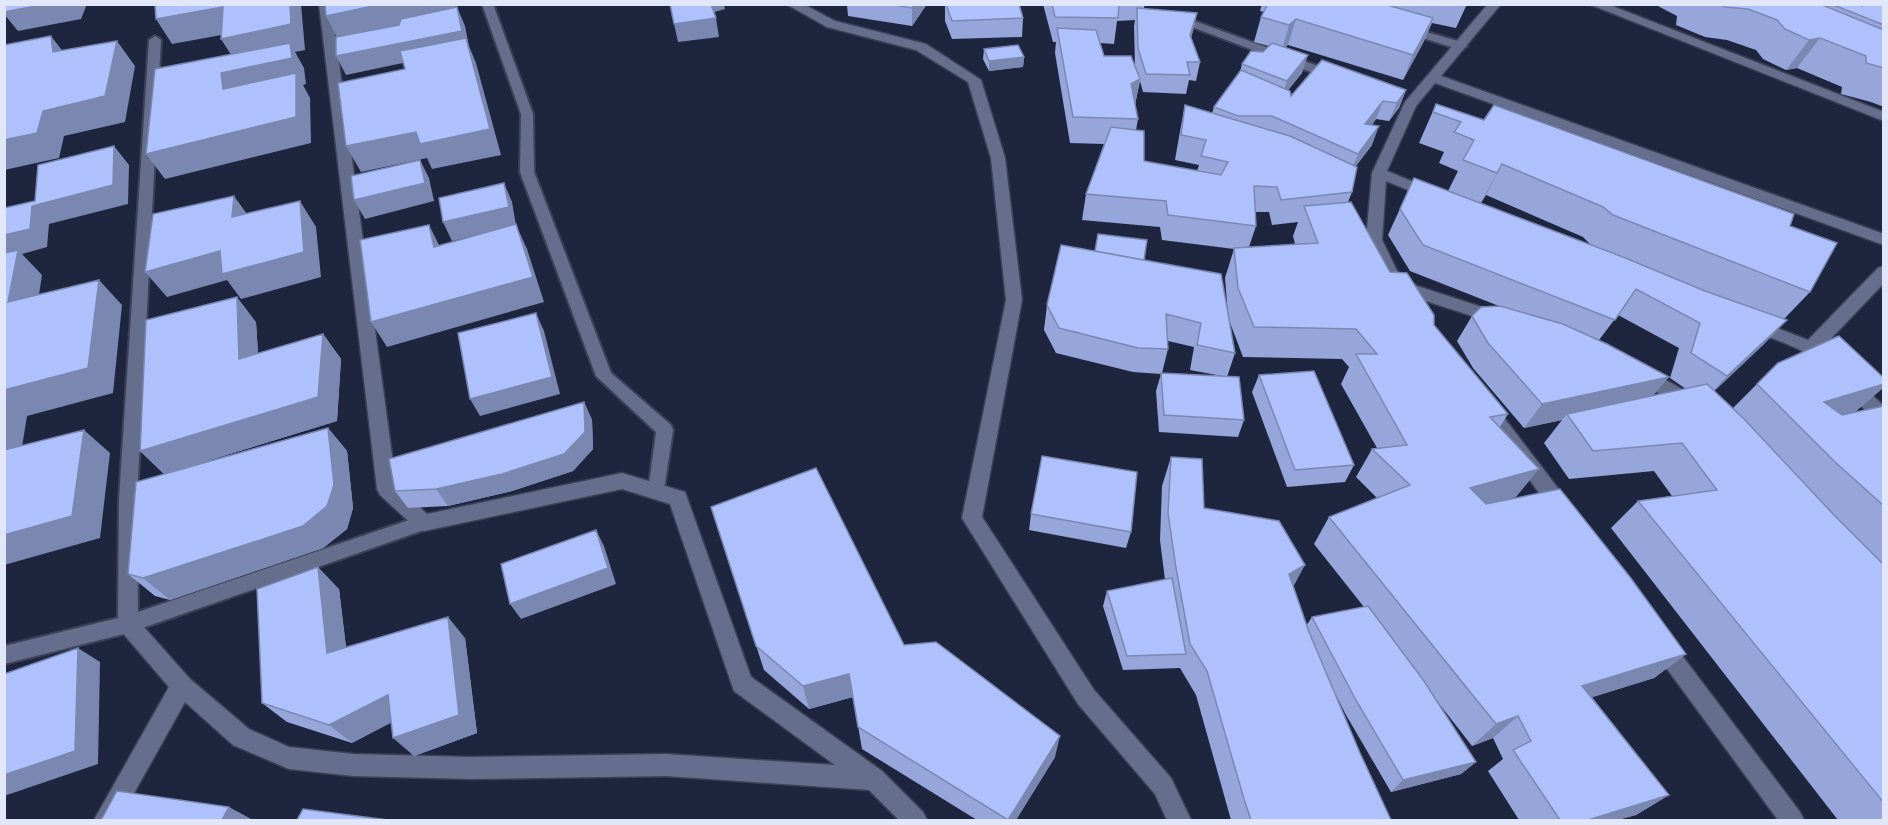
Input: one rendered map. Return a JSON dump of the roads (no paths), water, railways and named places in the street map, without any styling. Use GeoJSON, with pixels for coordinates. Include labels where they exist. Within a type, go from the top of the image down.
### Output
{"type":"FeatureCollection","features":[{"type":"Feature","properties":{"kind":"street"},"geometry":{"type":"LineString","coordinates":[[326,4],[387,489],[424,524],[622,481],[678,498],[742,684],[874,780],[915,820]]}},
{"type":"Feature","properties":{"kind":"street"},"geometry":{"type":"LineString","coordinates":[[792,4],[831,24],[921,47],[974,80],[998,158],[1014,300],[972,518],[1086,697],[1163,786],[1179,820]]}},
{"type":"Feature","properties":{"kind":"street"},"geometry":{"type":"LineString","coordinates":[[1417,314],[1396,285],[1374,240],[1379,173],[1404,103],[1433,78],[1495,4]]}},
{"type":"Feature","properties":{"kind":"street"},"geometry":{"type":"LineString","coordinates":[[1595,4],[1884,117]]}},
{"type":"Feature","properties":{"kind":"street"},"geometry":{"type":"LineString","coordinates":[[1433,78],[1884,240]]}},
{"type":"Feature","properties":{"kind":"street"},"geometry":{"type":"LineString","coordinates":[[1379,173],[1446,200]]}},
{"type":"Feature","properties":{"kind":"street"},"geometry":{"type":"LineString","coordinates":[[1811,348],[1884,272]]}},
{"type":"Feature","properties":{"kind":"street"},"geometry":{"type":"LineString","coordinates":[[1396,285],[1519,326]]}},
{"type":"Feature","properties":{"kind":"street"},"geometry":{"type":"LineString","coordinates":[[1733,316],[1811,348],[1884,417]]}},
{"type":"Feature","properties":{"kind":"street"},"geometry":{"type":"LineString","coordinates":[[1625,369],[1663,387],[1701,414]]}},
{"type":"Feature","properties":{"kind":"street"},"geometry":{"type":"LineString","coordinates":[[1474,391],[1573,524]]}},
{"type":"Feature","properties":{"kind":"street"},"geometry":{"type":"LineString","coordinates":[[128,624],[182,686],[241,737],[290,758],[353,765],[471,768],[666,765],[874,780]]}},
{"type":"Feature","properties":{"kind":"street"},"geometry":{"type":"LineString","coordinates":[[1651,629],[1792,820]]}},
{"type":"Feature","properties":{"kind":"street"},"geometry":{"type":"LineString","coordinates":[[106,820],[182,686]]}},
{"type":"Feature","properties":{"kind":"lane"},"geometry":{"type":"LineString","coordinates":[[487,4],[527,114],[527,172],[604,376],[665,430],[657,492]]}},
{"type":"Feature","properties":{"kind":"lane"},"geometry":{"type":"LineString","coordinates":[[1167,13],[1344,80]]}},
{"type":"Feature","properties":{"kind":"lane"},"geometry":{"type":"LineString","coordinates":[[1392,25],[1461,46]]}},
{"type":"Feature","properties":{"kind":"lane"},"geometry":{"type":"LineString","coordinates":[[128,624],[128,499],[155,40]]}},
{"type":"Feature","properties":{"kind":"lane"},"geometry":{"type":"LineString","coordinates":[[4,655],[128,624],[424,524]]}}]}
